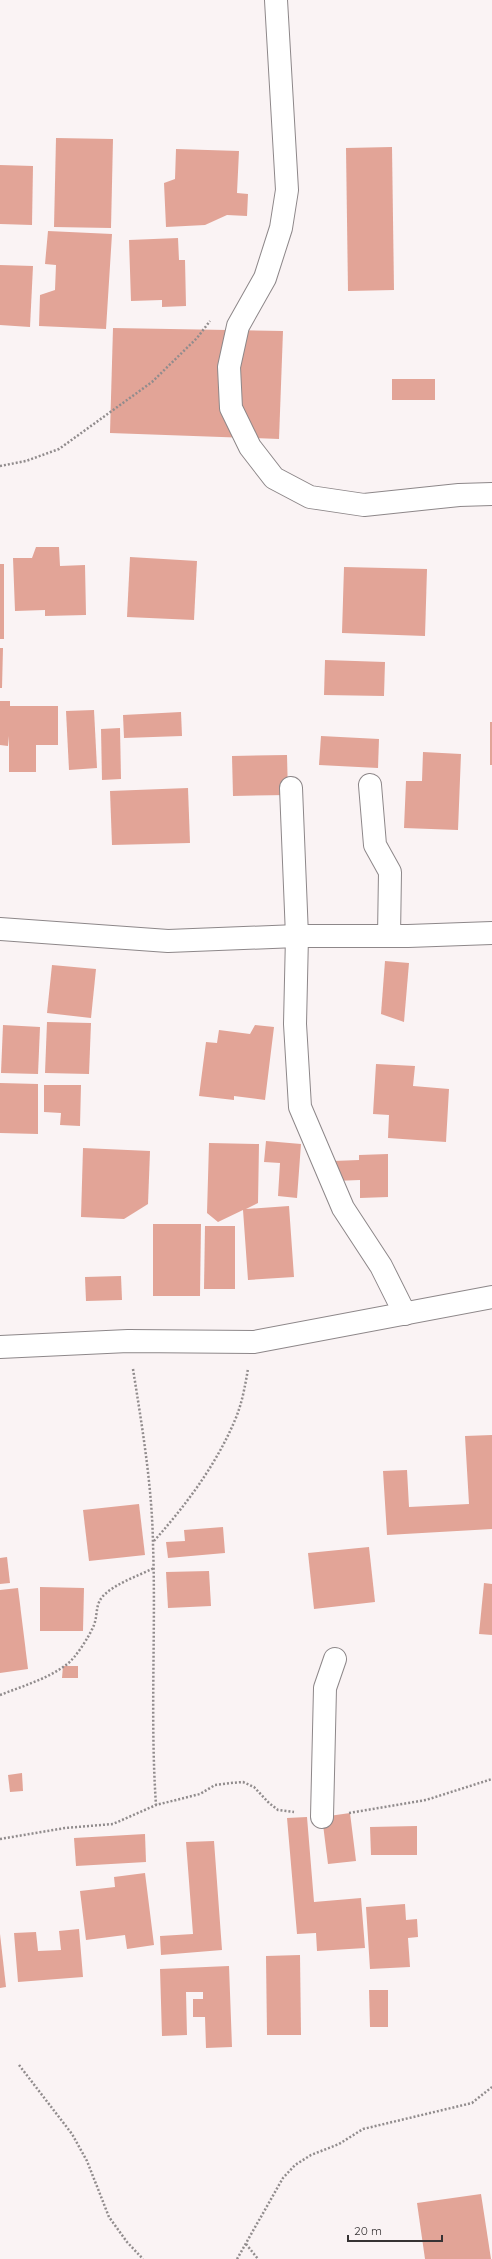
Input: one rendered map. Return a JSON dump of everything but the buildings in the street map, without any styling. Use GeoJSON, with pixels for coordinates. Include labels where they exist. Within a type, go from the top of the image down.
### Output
{"type":"FeatureCollection","features":[{"type":"Feature","properties":{"kind":"street"},"geometry":{"type":"LineString","coordinates":[[276,0],[287,190],[281,228],[264,278],[238,326],[229,367],[231,408],[250,447],[274,478],[310,497],[364,505],[460,495],[492,494]]}},
{"type":"Feature","properties":{"kind":"street"},"geometry":{"type":"LineString","coordinates":[[370,785],[375,845],[390,872],[389,936]]}},
{"type":"Feature","properties":{"kind":"street"},"geometry":{"type":"LineString","coordinates":[[291,788],[297,936],[295,1024],[300,1107],[343,1208],[381,1266],[405,1314]]}},
{"type":"Feature","properties":{"kind":"street"},"geometry":{"type":"LineString","coordinates":[[0,929],[168,941],[297,936],[389,936],[492,933]]}},
{"type":"Feature","properties":{"kind":"street"},"geometry":{"type":"LineString","coordinates":[[0,1347],[128,1341],[254,1342],[492,1297]]}},
{"type":"Feature","properties":{"kind":"street"},"geometry":{"type":"LineString","coordinates":[[322,1817],[325,1688],[335,1659]]}},
{"type":"Feature","properties":{"kind":"path"},"geometry":{"type":"LineString","coordinates":[[0,466],[26,461],[59,449],[152,382],[197,338],[211,319]]}},
{"type":"Feature","properties":{"kind":"path"},"geometry":{"type":"LineString","coordinates":[[128,1341],[142,1428],[153,1541],[152,1752],[156,1805]]}},
{"type":"Feature","properties":{"kind":"path"},"geometry":{"type":"LineString","coordinates":[[153,1541],[182,1508],[224,1443],[239,1406],[254,1342]]}},
{"type":"Feature","properties":{"kind":"path"},"geometry":{"type":"LineString","coordinates":[[0,1695],[51,1675],[66,1664],[83,1645],[95,1624],[97,1606],[104,1596],[121,1584],[154,1568]]}},
{"type":"Feature","properties":{"kind":"path"},"geometry":{"type":"LineString","coordinates":[[345,1814],[426,1800],[492,1779]]}},
{"type":"Feature","properties":{"kind":"path"},"geometry":{"type":"LineString","coordinates":[[0,1839],[65,1828],[113,1824],[156,1805],[200,1794],[215,1785],[242,1782],[254,1787],[278,1810],[298,1812]]}},
{"type":"Feature","properties":{"kind":"path"},"geometry":{"type":"LineString","coordinates":[[19,2065],[72,2134],[87,2161],[109,2217],[127,2242],[143,2259]]}},
{"type":"Feature","properties":{"kind":"path"},"geometry":{"type":"LineString","coordinates":[[237,2259],[283,2178],[295,2165],[311,2155],[340,2144],[363,2129],[472,2103],[492,2087]]}},
{"type":"Feature","properties":{"kind":"path"},"geometry":{"type":"LineString","coordinates":[[246,2244],[258,2259]]}}]}
